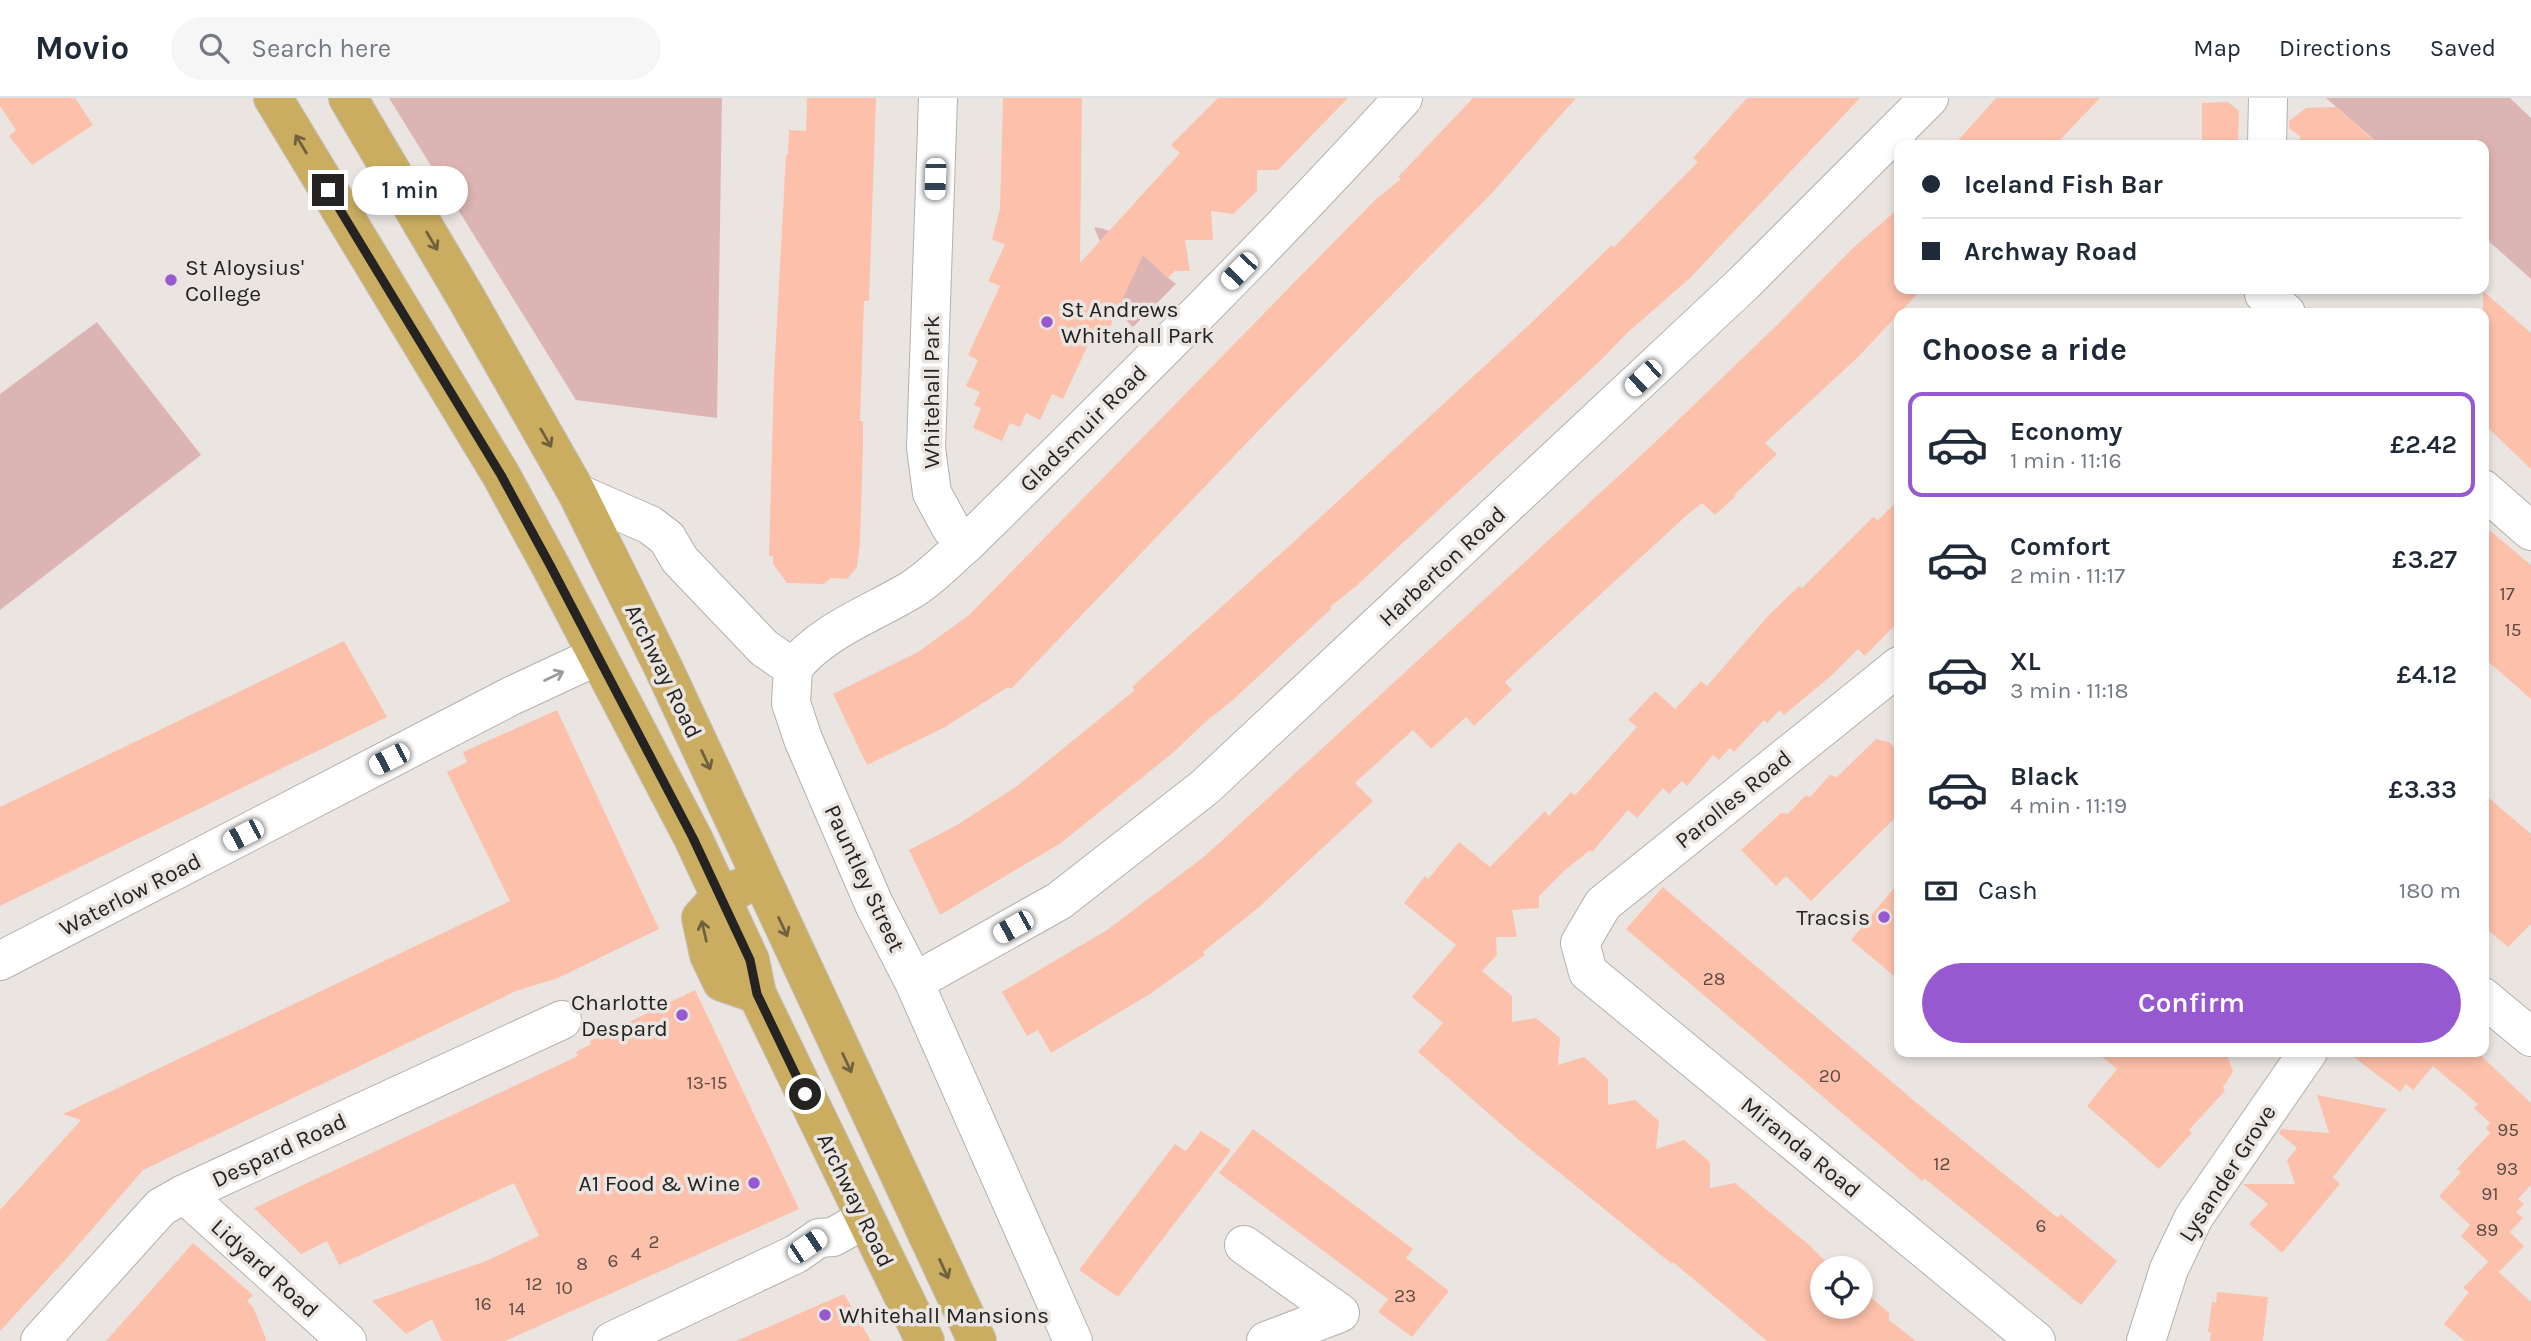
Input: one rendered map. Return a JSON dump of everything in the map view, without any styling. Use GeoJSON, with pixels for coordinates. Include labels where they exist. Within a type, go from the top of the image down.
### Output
{"type":"FeatureCollection","features":[{"type":"Feature","properties":{"kind":"highway"},"geometry":{"type":"LineString","coordinates":[[273,98],[501,475],[693,838],[720,898],[760,878]]}},
{"type":"Feature","properties":{"kind":"highway","name":"Archway Road"},"geometry":{"type":"LineString","coordinates":[[348,98],[577,493],[664,669],[977,1341]]}},
{"type":"Feature","properties":{"kind":"highway","name":"Archway Road"},"geometry":{"type":"LineString","coordinates":[[720,898],[701,918],[709,955],[722,982],[757,994],[925,1341]]}},
{"type":"Feature","properties":{"kind":"street","name":"Whitehall Park"},"geometry":{"type":"LineString","coordinates":[[938,98],[926,448],[932,493],[950,528],[966,544]]}},
{"type":"Feature","properties":{"kind":"street","name":"Gladsmuir Road"},"geometry":{"type":"LineString","coordinates":[[966,544],[1111,402],[1348,159],[1403,98]]}},
{"type":"Feature","properties":{"kind":"street","name":"Harberton Road"},"geometry":{"type":"LineString","coordinates":[[914,982],[1059,901],[1205,787],[1744,283],[1929,98]]}},
{"type":"Feature","properties":{"kind":"street"},"geometry":{"type":"LineString","coordinates":[[2267,140],[2268,98]]}},
{"type":"Feature","properties":{"kind":"street"},"geometry":{"type":"LineString","coordinates":[[577,493],[650,525],[667,538],[680,560],[764,648],[793,668],[803,654],[827,637],[914,588],[966,544]]}},
{"type":"Feature","properties":{"kind":"street"},"geometry":{"type":"LineString","coordinates":[[2489,494],[2531,531]]}},
{"type":"Feature","properties":{"kind":"street","name":"Waterlow Road"},"geometry":{"type":"LineString","coordinates":[[0,961],[511,696],[597,656]]}},
{"type":"Feature","properties":{"kind":"street","name":"Pauntley Street"},"geometry":{"type":"LineString","coordinates":[[793,668],[791,704],[803,739],[874,904],[914,982],[1073,1341]]}},
{"type":"Feature","properties":{"kind":"street","name":"Parolles Road"},"geometry":{"type":"LineString","coordinates":[[1580,943],[1602,904],[1894,670]]}},
{"type":"Feature","properties":{"kind":"street","name":"Miranda Road"},"geometry":{"type":"LineString","coordinates":[[1580,943],[1588,972],[2036,1341]]}},
{"type":"Feature","properties":{"kind":"street"},"geometry":{"type":"LineString","coordinates":[[2489,1002],[2531,1037]]}},
{"type":"Feature","properties":{"kind":"street","name":"Despard Road"},"geometry":{"type":"LineString","coordinates":[[40,1341],[161,1207],[562,1020]]}},
{"type":"Feature","properties":{"kind":"street","name":"Lysander Grove"},"geometry":{"type":"LineString","coordinates":[[2146,1341],[2169,1269],[2193,1217],[2305,1057]]}},
{"type":"Feature","properties":{"kind":"street","name":"Lidyard Road"},"geometry":{"type":"LineString","coordinates":[[184,1194],[346,1341]]}},
{"type":"Feature","properties":{"kind":"street"},"geometry":{"type":"LineString","coordinates":[[612,1341],[796,1254],[819,1238],[833,1237],[865,1219]]}},
{"type":"Feature","properties":{"kind":"street"},"geometry":{"type":"LineString","coordinates":[[1244,1245],[1340,1313],[1266,1341]]}},
{"type":"Feature","properties":{"kind":"shaded area"},"geometry":{"type":"Polygon","coordinates":[[[389,98],[722,98],[717,418],[576,400],[389,98]]]}},
{"type":"Feature","properties":{"kind":"shaded area"},"geometry":{"type":"Polygon","coordinates":[[[2326,98],[2510,98],[2531,118],[2531,279],[2489,241],[2489,140],[2374,140],[2326,98]]]}},
{"type":"Feature","properties":{"kind":"shaded area"},"geometry":{"type":"Polygon","coordinates":[[[1094,227],[1128,242],[1176,284],[1133,327],[1116,311],[1101,244],[1094,227]]]}},
{"type":"Feature","properties":{"kind":"shaded area"},"geometry":{"type":"Polygon","coordinates":[[[97,322],[201,455],[0,610],[0,394],[97,322]]]}},
{"type":"Feature","properties":{"kind":"building"},"geometry":{"type":"Polygon","coordinates":[[[0,98],[75,98],[93,125],[32,165],[9,136],[16,130],[0,106],[0,98]]]}},
{"type":"Feature","properties":{"kind":"building"},"geometry":{"type":"Polygon","coordinates":[[[807,98],[876,98],[869,301],[864,301],[860,544],[857,567],[847,579],[831,578],[824,584],[787,583],[773,564],[773,556],[769,556],[774,376],[786,155],[789,130],[806,131],[807,98]]]}},
{"type":"Feature","properties":{"kind":"building"},"geometry":{"type":"Polygon","coordinates":[[[1003,98],[1082,98],[1080,263],[1180,153],[1171,145],[1218,98],[1348,98],[1278,170],[1257,170],[1257,191],[1233,214],[1211,211],[1213,240],[1185,240],[1190,271],[1175,271],[1168,278],[1143,255],[1105,337],[1094,332],[1063,399],[1052,394],[1040,420],[1026,413],[1020,427],[1010,423],[1002,441],[973,428],[981,408],[974,405],[980,392],[966,386],[978,360],[968,355],[1000,286],[988,281],[1005,245],[992,239],[1000,209],[1003,98]]]}},
{"type":"Feature","properties":{"kind":"building"},"geometry":{"type":"Polygon","coordinates":[[[1473,98],[1576,98],[1491,194],[1262,427],[1011,689],[1008,687],[945,727],[867,765],[833,694],[918,652],[969,615],[1375,200],[1401,179],[1398,177],[1473,98]]]}},
{"type":"Feature","properties":{"kind":"building"},"geometry":{"type":"Polygon","coordinates":[[[1747,98],[1860,98],[1690,278],[1627,333],[1355,587],[1330,607],[1331,609],[1234,699],[1175,751],[1061,843],[940,915],[909,850],[957,825],[1017,786],[1135,690],[1132,687],[1287,548],[1612,245],[1614,247],[1698,162],[1693,158],[1747,98]]]}},
{"type":"Feature","properties":{"kind":"building"},"geometry":{"type":"Polygon","coordinates":[[[1996,98],[2100,98],[2060,140],[1958,140],[1996,98]]]}},
{"type":"Feature","properties":{"kind":"building"},"geometry":{"type":"Polygon","coordinates":[[[2228,102],[2239,111],[2238,140],[2202,140],[2202,103],[2228,102]]]}},
{"type":"Feature","properties":{"kind":"building"},"geometry":{"type":"Polygon","coordinates":[[[2336,107],[2373,140],[2300,140],[2300,136],[2289,128],[2289,121],[2306,108],[2336,107]]]}},
{"type":"Feature","properties":{"kind":"building"},"geometry":{"type":"Polygon","coordinates":[[[1894,212],[1894,294],[1917,294],[1904,308],[1894,308],[1894,319],[1857,358],[1765,443],[1777,454],[1734,495],[1736,496],[1715,515],[1702,503],[1687,515],[1505,682],[1512,690],[1474,726],[1466,717],[1431,749],[1413,730],[1355,783],[1373,801],[1258,908],[1203,952],[1205,955],[1150,994],[1051,1053],[1038,1030],[1027,1036],[1002,992],[1107,930],[1205,856],[1650,447],[1853,248],[1894,212]]]}},
{"type":"Feature","properties":{"kind":"building"},"geometry":{"type":"Polygon","coordinates":[[[2483,294],[2486,294],[2531,333],[2531,469],[2489,429],[2489,308],[2483,308],[2483,294]]]}},
{"type":"Feature","properties":{"kind":"building"},"geometry":{"type":"Polygon","coordinates":[[[1894,504],[1894,626],[1865,656],[1858,649],[1784,715],[1780,710],[1767,723],[1764,720],[1734,752],[1730,748],[1719,760],[1713,755],[1687,786],[1682,781],[1669,794],[1663,788],[1637,818],[1628,810],[1592,852],[1590,850],[1564,871],[1539,896],[1539,908],[1512,910],[1517,937],[1496,937],[1497,955],[1482,971],[1512,996],[1512,1022],[1536,1018],[1560,1038],[1558,1065],[1584,1057],[1608,1079],[1608,1105],[1635,1100],[1659,1121],[1656,1149],[1684,1140],[1710,1162],[1710,1188],[1735,1183],[1820,1256],[1810,1256],[1810,1319],[1873,1319],[1873,1299],[1889,1313],[1889,1320],[1916,1341],[1767,1341],[1673,1262],[1672,1264],[1519,1140],[1418,1052],[1443,1023],[1412,997],[1456,945],[1404,903],[1425,876],[1428,879],[1459,842],[1490,867],[1545,811],[1549,816],[1571,792],[1575,795],[1593,776],[1637,727],[1628,720],[1655,691],[1675,709],[1701,681],[1707,686],[1768,616],[1799,586],[1802,588],[1873,517],[1878,520],[1894,504]]]}},
{"type":"Feature","properties":{"kind":"building"},"geometry":{"type":"Polygon","coordinates":[[[2489,530],[2531,565],[2531,699],[2489,662],[2489,530]]]}},
{"type":"Feature","properties":{"kind":"building"},"geometry":{"type":"Polygon","coordinates":[[[344,641],[387,717],[0,906],[0,807],[344,641]]]}},
{"type":"Feature","properties":{"kind":"building"},"geometry":{"type":"Polygon","coordinates":[[[557,710],[659,929],[558,978],[516,991],[143,1170],[0,1331],[0,1210],[81,1120],[63,1114],[510,901],[447,772],[467,762],[463,752],[557,710]]]}},
{"type":"Feature","properties":{"kind":"building"},"geometry":{"type":"Polygon","coordinates":[[[1876,739],[1889,742],[1894,747],[1894,819],[1811,901],[1786,876],[1776,886],[1741,850],[1781,813],[1788,814],[1806,795],[1810,797],[1830,775],[1837,777],[1876,739]]]}},
{"type":"Feature","properties":{"kind":"building"},"geometry":{"type":"Polygon","coordinates":[[[2489,798],[2531,834],[2531,924],[2508,947],[2489,931],[2489,798]]]}},
{"type":"Feature","properties":{"kind":"building"},"geometry":{"type":"Polygon","coordinates":[[[1663,887],[1912,1099],[2058,1218],[2061,1214],[2117,1261],[2081,1305],[1924,1178],[1922,1181],[1626,929],[1663,887]]]}},
{"type":"Feature","properties":{"kind":"building","name":"Tracsis"},"geometry":{"type":"Polygon","coordinates":[[[1894,888],[1894,976],[1851,940],[1894,888]]]}},
{"type":"Feature","properties":{"kind":"building"},"geometry":{"type":"Polygon","coordinates":[[[695,990],[799,1209],[505,1341],[442,1341],[432,1319],[406,1334],[372,1301],[486,1261],[539,1236],[514,1183],[339,1265],[327,1241],[301,1254],[254,1208],[578,1056],[576,1052],[591,1044],[590,1041],[695,990]]]}},
{"type":"Feature","properties":{"kind":"building"},"geometry":{"type":"Polygon","coordinates":[[[2102,1057],[2228,1057],[2233,1072],[2223,1087],[2225,1091],[2189,1130],[2192,1133],[2159,1169],[2087,1106],[2117,1069],[2102,1057]]]}},
{"type":"Feature","properties":{"kind":"building"},"geometry":{"type":"Polygon","coordinates":[[[2354,1057],[2482,1057],[2531,1103],[2531,1185],[2518,1199],[2524,1204],[2516,1212],[2523,1218],[2510,1232],[2524,1246],[2499,1272],[2461,1236],[2470,1225],[2439,1196],[2461,1172],[2457,1169],[2490,1133],[2486,1128],[2490,1123],[2474,1108],[2478,1104],[2433,1066],[2413,1090],[2406,1084],[2400,1092],[2354,1057]]]}},
{"type":"Feature","properties":{"kind":"building"},"geometry":{"type":"Polygon","coordinates":[[[2317,1095],[2387,1109],[2333,1177],[2340,1184],[2282,1253],[2249,1224],[2268,1204],[2243,1184],[2295,1184],[2287,1160],[2297,1148],[2279,1133],[2281,1129],[2329,1133],[2317,1095]]]}},
{"type":"Feature","properties":{"kind":"building"},"geometry":{"type":"Polygon","coordinates":[[[1253,1129],[1413,1249],[1406,1258],[1449,1291],[1412,1337],[1378,1312],[1388,1299],[1219,1173],[1253,1129]]]}},
{"type":"Feature","properties":{"kind":"building"},"geometry":{"type":"Polygon","coordinates":[[[1201,1131],[1231,1150],[1118,1297],[1079,1270],[1175,1144],[1186,1151],[1201,1131]]]}},
{"type":"Feature","properties":{"kind":"building"},"geometry":{"type":"Polygon","coordinates":[[[193,1243],[253,1295],[247,1301],[253,1307],[267,1341],[106,1341],[193,1243]]]}},
{"type":"Feature","properties":{"kind":"building"},"geometry":{"type":"Polygon","coordinates":[[[2488,1262],[2531,1302],[2531,1341],[2465,1341],[2444,1324],[2469,1292],[2463,1288],[2488,1262]]]}},
{"type":"Feature","properties":{"kind":"building"},"geometry":{"type":"Polygon","coordinates":[[[2217,1292],[2268,1297],[2263,1341],[2210,1341],[2211,1333],[2208,1332],[2212,1302],[2216,1303],[2217,1292]]]}},
{"type":"Feature","properties":{"kind":"building","name":"Whitehall Mansions"},"geometry":{"type":"Polygon","coordinates":[[[844,1294],[871,1341],[736,1341],[844,1294]]]}},
{"type":"Feature","properties":{"kind":"place","name":"St Aloysius' College"},"geometry":{"type":"Point","coordinates":[171,280]}},
{"type":"Feature","properties":{"kind":"place","name":"St Andrews Whitehall Park"},"geometry":{"type":"Point","coordinates":[1047,322]}},
{"type":"Feature","properties":{"kind":"place","name":"Tracsis"},"geometry":{"type":"Point","coordinates":[1884,917]}},
{"type":"Feature","properties":{"kind":"place","name":"Charlotte Despard"},"geometry":{"type":"Point","coordinates":[682,1015]}},
{"type":"Feature","properties":{"kind":"place","name":"A1 Food & Wine"},"geometry":{"type":"Point","coordinates":[754,1183]}},
{"type":"Feature","properties":{"kind":"place","name":"Whitehall Mansions"},"geometry":{"type":"Point","coordinates":[825,1315]}},
{"type":"Feature","properties":{"kind":"route"},"geometry":{"type":"LineString","coordinates":[[328,190],[501,475],[550,565],[693,838],[750,960],[757,994],[805,1094]]}}]}
